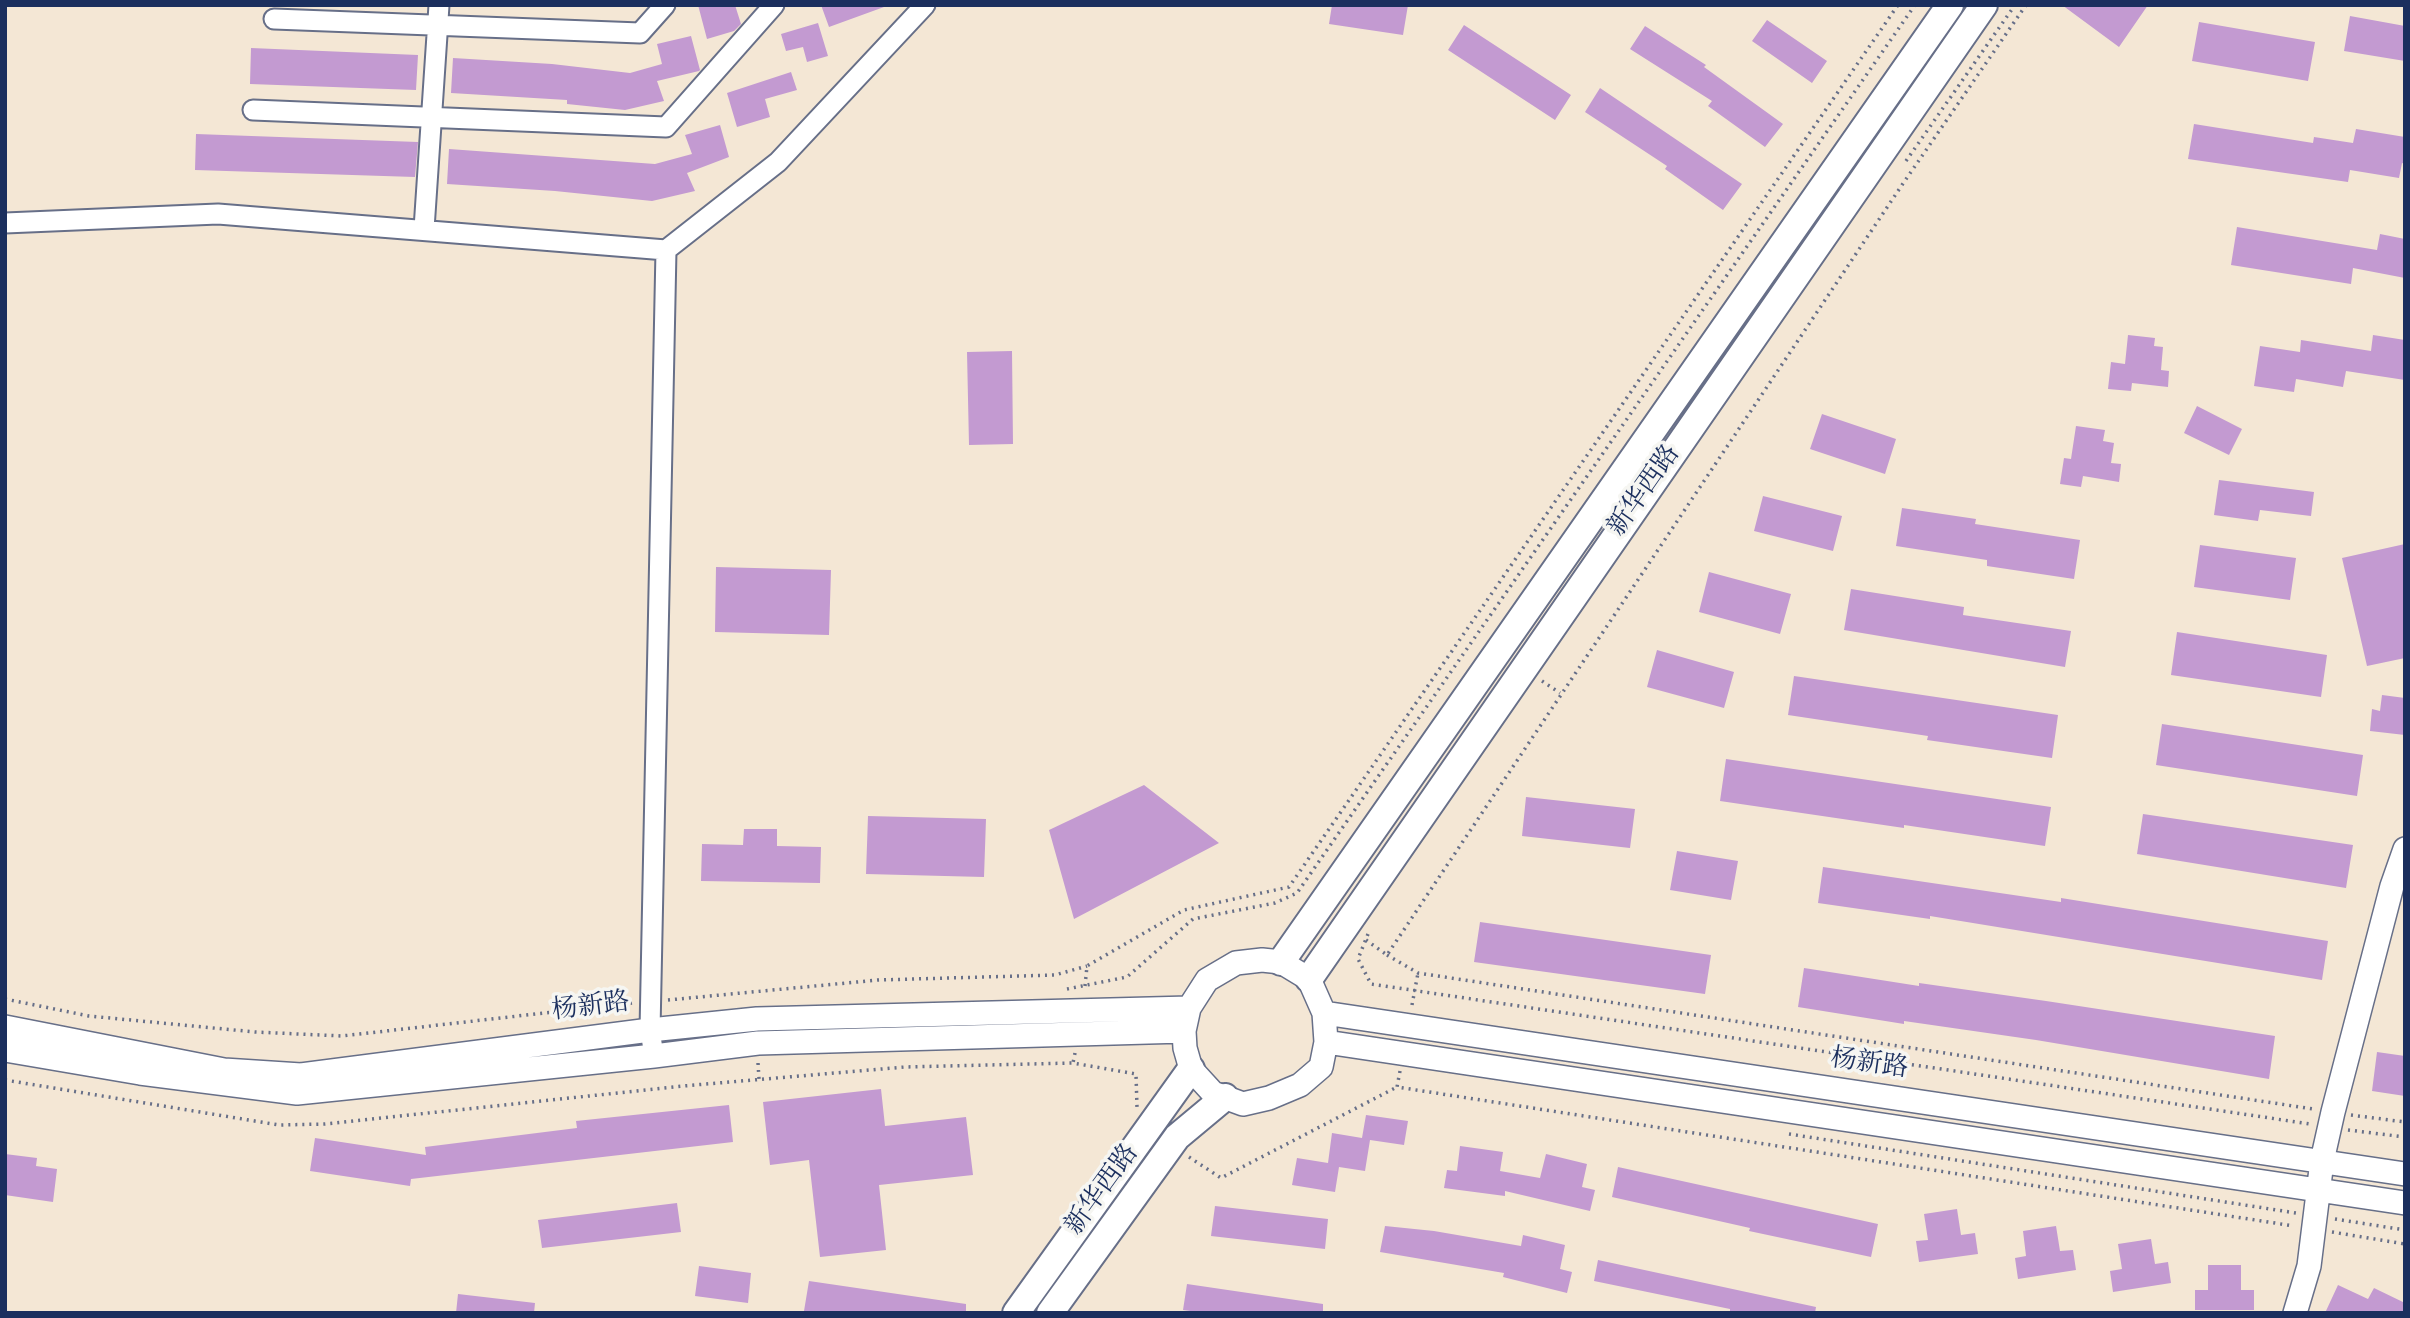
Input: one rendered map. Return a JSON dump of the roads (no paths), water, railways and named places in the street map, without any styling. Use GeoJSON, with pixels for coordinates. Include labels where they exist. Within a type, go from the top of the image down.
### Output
{"type":"FeatureCollection","features":[{"type":"Feature","properties":{"kind":"main road","name":"新华西路"},"geometry":{"type":"LineString","coordinates":[[1281,962],[1950,5]]}},
{"type":"Feature","properties":{"kind":"main road","name":"新华西路"},"geometry":{"type":"LineString","coordinates":[[1309,979],[1360,933],[1984,5]]}},
{"type":"Feature","properties":{"kind":"main road","name":"新华西路"},"geometry":{"type":"LineString","coordinates":[[1016,1313],[1191,1069]]}},
{"type":"Feature","properties":{"kind":"main road","name":"新华西路"},"geometry":{"type":"LineString","coordinates":[[1050,1313],[1177,1136],[1225,1097]]}},
{"type":"Feature","properties":{"kind":"street"},"geometry":{"type":"LineString","coordinates":[[424,229],[439,5]]}},
{"type":"Feature","properties":{"kind":"street"},"geometry":{"type":"LineString","coordinates":[[274,19],[640,33],[666,5]]}},
{"type":"Feature","properties":{"kind":"street"},"geometry":{"type":"LineString","coordinates":[[253,110],[666,127],[774,5]]}},
{"type":"Feature","properties":{"kind":"street"},"geometry":{"type":"LineString","coordinates":[[5,223],[218,214],[666,250],[778,162],[925,5]]}},
{"type":"Feature","properties":{"kind":"street"},"geometry":{"type":"LineString","coordinates":[[654,1056],[650,1030],[666,250]]}},
{"type":"Feature","properties":{"kind":"street"},"geometry":{"type":"LineString","coordinates":[[2295,1313],[2309,1266],[2322,1161],[2392,886],[2405,849]]}},
{"type":"Feature","properties":{"kind":"street"},"geometry":{"type":"LineString","coordinates":[[1262,960],[1281,962],[1309,979],[1324,1013],[1326,1042],[1321,1067],[1300,1085],[1269,1098],[1243,1104],[1213,1093],[1191,1069],[1185,1048],[1184,1031],[1189,1007],[1206,980],[1236,963],[1262,960]]}},
{"type":"Feature","properties":{"kind":"street","name":"杨新路"},"geometry":{"type":"LineString","coordinates":[[5,1027],[224,1070],[301,1074],[757,1018],[1189,1007]]}},
{"type":"Feature","properties":{"kind":"street","name":"杨新路"},"geometry":{"type":"LineString","coordinates":[[1324,1013],[2405,1174]]}},
{"type":"Feature","properties":{"kind":"street","name":"杨新路"},"geometry":{"type":"LineString","coordinates":[[5,1049],[141,1073],[298,1093],[758,1043],[1184,1031]]}},
{"type":"Feature","properties":{"kind":"street"},"geometry":{"type":"LineString","coordinates":[[1326,1042],[2405,1203]]}}]}
